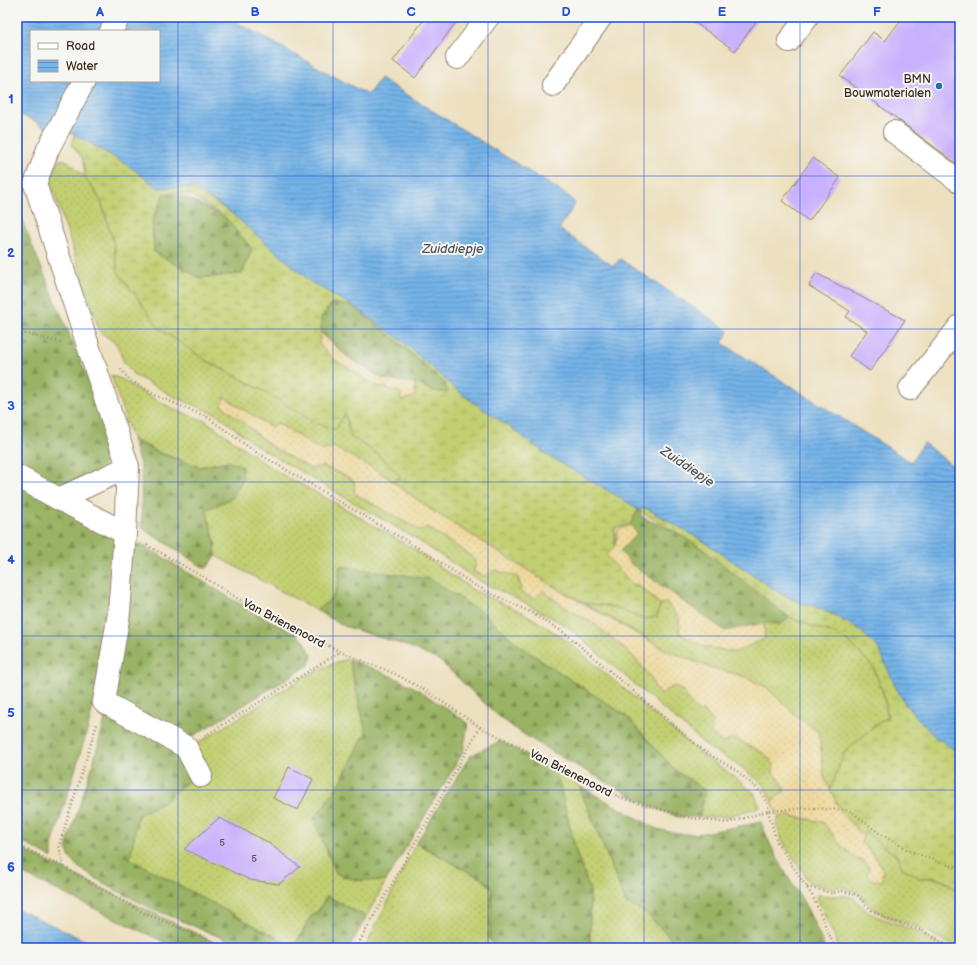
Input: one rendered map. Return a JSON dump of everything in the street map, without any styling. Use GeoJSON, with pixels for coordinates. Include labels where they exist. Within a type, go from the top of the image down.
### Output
{"type":"FeatureCollection","features":[{"type":"Feature","properties":{"kind":"street"},"geometry":{"type":"LineString","coordinates":[[112,30],[119,17]]}},
{"type":"Feature","properties":{"kind":"street"},"geometry":{"type":"LineString","coordinates":[[457,58],[488,17]]}},
{"type":"Feature","properties":{"kind":"street"},"geometry":{"type":"LineString","coordinates":[[552,85],[601,17]]}},
{"type":"Feature","properties":{"kind":"street"},"geometry":{"type":"LineString","coordinates":[[789,41],[807,17]]}},
{"type":"Feature","properties":{"kind":"street"},"geometry":{"type":"LineString","coordinates":[[83,82],[48,149],[35,184],[128,467],[119,612],[104,702],[186,747],[201,776]]}},
{"type":"Feature","properties":{"kind":"street"},"geometry":{"type":"LineString","coordinates":[[894,132],[960,182]]}},
{"type":"Feature","properties":{"kind":"street"},"geometry":{"type":"LineString","coordinates":[[910,389],[960,326]]}},
{"type":"Feature","properties":{"kind":"street"},"geometry":{"type":"LineString","coordinates":[[59,499],[128,467]]}},
{"type":"Feature","properties":{"kind":"street"},"geometry":{"type":"LineString","coordinates":[[17,476],[125,533]]}},
{"type":"Feature","properties":{"kind":"path"},"geometry":{"type":"LineString","coordinates":[[17,332],[71,345],[88,343]]}},
{"type":"Feature","properties":{"kind":"path"},"geometry":{"type":"LineString","coordinates":[[119,363],[129,380],[155,395],[207,417],[256,452],[415,546],[476,586],[530,612],[565,633],[704,751],[737,771],[760,791],[768,805],[768,811],[777,842],[807,887],[834,948]]}},
{"type":"Feature","properties":{"kind":"path","name":"Van Brienenoord"},"geometry":{"type":"LineString","coordinates":[[125,533],[205,578],[261,613],[341,652],[393,673],[423,689],[480,727],[624,799],[691,818],[727,823],[768,811],[808,808],[840,809],[852,812],[879,833],[908,850],[938,862],[960,868]]}},
{"type":"Feature","properties":{"kind":"path"},"geometry":{"type":"LineString","coordinates":[[186,747],[341,652]]}},
{"type":"Feature","properties":{"kind":"path"},"geometry":{"type":"LineString","coordinates":[[64,867],[59,846],[104,702]]}},
{"type":"Feature","properties":{"kind":"path"},"geometry":{"type":"LineString","coordinates":[[356,948],[480,727]]}},
{"type":"Feature","properties":{"kind":"path"},"geometry":{"type":"LineString","coordinates":[[17,845],[64,867],[144,913],[229,948]]}},
{"type":"Feature","properties":{"kind":"path"},"geometry":{"type":"LineString","coordinates":[[807,887],[831,893],[843,891],[857,895],[871,910],[887,919],[923,931],[951,948]]}},
{"type":"Feature","properties":{"kind":"green space"},"geometry":{"type":"Polygon","coordinates":[[[17,97],[172,183],[193,189],[343,283],[861,628],[960,713],[960,895],[951,884],[933,877],[920,878],[902,868],[899,857],[880,844],[865,831],[863,836],[842,814],[830,790],[844,753],[877,724],[888,717],[883,692],[873,667],[851,644],[835,633],[789,617],[700,547],[638,510],[630,525],[615,528],[615,546],[638,585],[660,604],[657,617],[642,619],[615,607],[585,603],[556,588],[433,511],[392,481],[401,478],[396,471],[372,450],[351,437],[345,413],[336,429],[314,422],[269,394],[207,361],[159,328],[118,272],[113,240],[101,201],[85,177],[82,158],[72,145],[74,134],[47,129],[35,121],[17,113],[17,97]],[[164,193],[152,221],[154,252],[200,278],[242,274],[252,249],[225,217],[188,194],[164,193]],[[332,303],[321,318],[319,344],[374,385],[415,395],[415,383],[432,391],[448,393],[445,383],[402,345],[353,306],[332,303]]]}},
{"type":"Feature","properties":{"kind":"green space"},"geometry":{"type":"Polygon","coordinates":[[[60,159],[68,161],[85,177],[101,201],[113,240],[118,272],[137,297],[207,361],[273,396],[314,422],[345,413],[351,437],[391,465],[402,478],[392,481],[378,471],[322,451],[278,423],[271,427],[224,397],[252,431],[271,446],[311,469],[322,466],[355,481],[355,494],[421,531],[426,527],[473,557],[477,562],[473,572],[495,570],[518,577],[521,587],[543,591],[566,608],[592,622],[633,656],[651,678],[655,688],[660,694],[675,686],[685,693],[687,700],[697,710],[706,713],[713,723],[734,738],[765,754],[774,764],[773,774],[781,781],[785,791],[772,801],[763,784],[740,766],[708,747],[568,627],[527,604],[478,580],[416,539],[257,446],[218,415],[177,398],[134,375],[124,362],[116,343],[100,332],[50,180],[60,159]]]}},
{"type":"Feature","properties":{"kind":"green space"},"geometry":{"type":"Polygon","coordinates":[[[164,193],[187,198],[225,217],[252,249],[242,274],[200,278],[154,252],[152,222],[164,193]]]}},
{"type":"Feature","properties":{"kind":"green space"},"geometry":{"type":"Polygon","coordinates":[[[17,209],[111,435],[110,456],[101,469],[94,474],[79,480],[55,486],[17,468],[17,209]]]}},
{"type":"Feature","properties":{"kind":"green space"},"geometry":{"type":"Polygon","coordinates":[[[332,303],[353,306],[402,345],[445,383],[448,393],[432,391],[415,383],[383,379],[346,356],[321,333],[321,318],[332,303]]]}},
{"type":"Feature","properties":{"kind":"green space"},"geometry":{"type":"Polygon","coordinates":[[[111,375],[123,380],[175,410],[206,421],[274,470],[332,501],[412,548],[475,591],[524,613],[562,637],[705,757],[732,775],[754,793],[760,807],[726,817],[699,817],[706,791],[676,771],[625,715],[522,648],[483,613],[341,566],[337,587],[333,596],[316,610],[216,556],[215,542],[206,510],[227,461],[200,467],[161,453],[132,439],[111,375]]]}},
{"type":"Feature","properties":{"kind":"green space"},"geometry":{"type":"Polygon","coordinates":[[[132,439],[159,453],[200,467],[227,461],[242,466],[243,479],[232,498],[206,510],[215,542],[216,556],[206,569],[142,528],[141,467],[132,439]]]}},
{"type":"Feature","properties":{"kind":"green space"},"geometry":{"type":"Polygon","coordinates":[[[17,482],[117,537],[106,644],[88,728],[52,845],[52,858],[17,839],[17,482]]]}},
{"type":"Feature","properties":{"kind":"green space"},"geometry":{"type":"Polygon","coordinates":[[[638,510],[643,518],[671,530],[700,547],[789,617],[781,624],[764,623],[725,631],[631,564],[620,551],[636,533],[630,525],[638,510]]]}},
{"type":"Feature","properties":{"kind":"green space"},"geometry":{"type":"Polygon","coordinates":[[[141,544],[250,610],[298,635],[305,642],[312,656],[309,665],[185,741],[113,697],[131,546],[141,544]]]}},
{"type":"Feature","properties":{"kind":"green space"},"geometry":{"type":"Polygon","coordinates":[[[340,566],[430,579],[483,613],[522,648],[625,715],[676,771],[706,791],[699,817],[678,817],[650,806],[554,753],[517,730],[496,714],[440,661],[410,647],[344,626],[316,610],[329,601],[336,592],[340,566]]]}},
{"type":"Feature","properties":{"kind":"green space"},"geometry":{"type":"Polygon","coordinates":[[[585,603],[615,607],[642,619],[657,617],[660,604],[667,603],[705,647],[736,652],[765,638],[764,623],[781,624],[789,617],[835,633],[851,644],[873,667],[883,692],[888,717],[877,724],[844,753],[830,790],[824,777],[819,733],[743,676],[706,666],[666,650],[585,603]]]}},
{"type":"Feature","properties":{"kind":"green space"},"geometry":{"type":"Polygon","coordinates":[[[349,659],[366,732],[341,781],[314,820],[355,880],[386,881],[366,917],[327,896],[317,914],[313,913],[294,947],[130,859],[138,815],[166,800],[194,776],[195,745],[306,676],[337,662],[349,659]]]}},
{"type":"Feature","properties":{"kind":"green space"},"geometry":{"type":"Polygon","coordinates":[[[349,659],[398,679],[417,689],[468,723],[463,752],[386,881],[354,879],[336,873],[314,820],[341,781],[366,732],[349,659]]]}},
{"type":"Feature","properties":{"kind":"green space"},"geometry":{"type":"Polygon","coordinates":[[[106,715],[174,748],[194,776],[166,800],[138,815],[130,859],[294,947],[313,913],[317,913],[327,896],[366,917],[349,948],[246,948],[151,908],[108,886],[78,867],[70,858],[66,847],[93,764],[106,715]]]}},
{"type":"Feature","properties":{"kind":"green space"},"geometry":{"type":"Polygon","coordinates":[[[500,741],[556,771],[577,855],[590,890],[590,948],[497,948],[489,939],[492,889],[484,880],[416,843],[470,756],[500,741]]]}},
{"type":"Feature","properties":{"kind":"green space"},"geometry":{"type":"Polygon","coordinates":[[[556,771],[579,786],[626,903],[646,913],[673,941],[674,948],[590,948],[590,890],[577,855],[556,771]]]}},
{"type":"Feature","properties":{"kind":"green space"},"geometry":{"type":"Polygon","coordinates":[[[579,786],[657,829],[678,834],[698,834],[761,822],[775,854],[807,908],[825,948],[674,948],[673,941],[646,913],[626,903],[579,786]]]}},
{"type":"Feature","properties":{"kind":"green space"},"geometry":{"type":"Polygon","coordinates":[[[785,815],[823,822],[837,841],[857,860],[863,860],[882,881],[883,870],[877,859],[861,842],[864,830],[880,844],[899,857],[920,878],[938,879],[951,886],[960,895],[960,948],[957,948],[921,928],[887,917],[872,908],[858,893],[842,887],[828,888],[810,883],[783,842],[776,824],[779,818],[785,815]]]}},
{"type":"Feature","properties":{"kind":"green space"},"geometry":{"type":"Polygon","coordinates":[[[416,843],[484,880],[492,889],[489,939],[497,948],[365,948],[416,843]]]}},
{"type":"Feature","properties":{"kind":"green space"},"geometry":{"type":"Polygon","coordinates":[[[17,847],[226,948],[176,948],[17,871],[17,847]]]}},
{"type":"Feature","properties":{"kind":"green space"},"geometry":{"type":"Polygon","coordinates":[[[816,895],[843,895],[854,898],[868,912],[914,930],[948,948],[902,946],[901,948],[839,948],[816,895]]]}},
{"type":"Feature","properties":{"kind":"sand"},"geometry":{"type":"Polygon","coordinates":[[[321,333],[346,356],[383,379],[415,383],[415,396],[401,401],[400,392],[374,385],[333,359],[319,344],[321,333]]]}},
{"type":"Feature","properties":{"kind":"sand"},"geometry":{"type":"Polygon","coordinates":[[[224,397],[271,427],[277,423],[322,451],[334,447],[378,471],[433,511],[556,588],[666,650],[706,666],[743,676],[766,687],[796,715],[819,733],[824,777],[842,814],[863,836],[861,842],[877,860],[883,870],[882,881],[873,880],[867,874],[869,867],[863,860],[857,860],[838,842],[823,822],[786,815],[779,818],[772,801],[785,791],[781,781],[773,774],[774,764],[765,754],[734,738],[723,743],[711,733],[713,723],[706,713],[697,710],[687,700],[685,693],[675,686],[664,691],[660,695],[651,678],[633,656],[592,622],[566,608],[543,591],[535,599],[520,592],[521,587],[518,577],[495,570],[486,576],[473,572],[477,562],[473,557],[426,527],[421,531],[355,494],[354,481],[322,466],[311,469],[271,446],[222,405],[224,397]]]}},
{"type":"Feature","properties":{"kind":"sand"},"geometry":{"type":"Polygon","coordinates":[[[630,525],[637,533],[620,551],[631,564],[725,631],[764,623],[765,638],[736,652],[705,647],[680,634],[679,618],[667,603],[660,604],[638,585],[632,584],[606,555],[615,546],[618,530],[630,525]]]}},
{"type":"Feature","properties":{"kind":"water","name":"Zuiddiepje"},"geometry":{"type":"Polygon","coordinates":[[[17,17],[227,17],[368,95],[380,78],[570,197],[575,204],[559,229],[613,266],[620,259],[729,331],[722,343],[911,462],[924,443],[960,472],[960,753],[935,737],[906,705],[895,686],[879,649],[860,630],[836,616],[811,605],[802,604],[778,592],[700,539],[646,508],[638,510],[629,503],[547,455],[513,429],[463,395],[403,342],[353,306],[312,283],[230,212],[193,187],[158,188],[129,166],[74,134],[47,129],[35,121],[17,113],[17,17]]]}},
{"type":"Feature","properties":{"kind":"water"},"geometry":{"type":"Polygon","coordinates":[[[17,909],[101,948],[17,948],[17,909]]]}},
{"type":"Feature","properties":{"kind":"building"},"geometry":{"type":"Polygon","coordinates":[[[426,17],[460,17],[415,78],[393,61],[426,17]]]}},
{"type":"Feature","properties":{"kind":"building"},"geometry":{"type":"Polygon","coordinates":[[[687,17],[759,17],[735,51],[687,17]]]}},
{"type":"Feature","properties":{"kind":"building"},"geometry":{"type":"Polygon","coordinates":[[[903,17],[960,17],[960,166],[840,76],[873,32],[885,41],[903,17]]]}},
{"type":"Feature","properties":{"kind":"building"},"geometry":{"type":"Polygon","coordinates":[[[813,158],[840,178],[809,221],[782,201],[813,158]]]}},
{"type":"Feature","properties":{"kind":"building"},"geometry":{"type":"Polygon","coordinates":[[[816,273],[905,320],[870,371],[849,356],[867,331],[846,317],[850,311],[809,286],[816,273]]]}},
{"type":"Feature","properties":{"kind":"building"},"geometry":{"type":"Polygon","coordinates":[[[289,767],[313,779],[298,810],[273,798],[289,767]]]}},
{"type":"Feature","properties":{"kind":"building"},"geometry":{"type":"Polygon","coordinates":[[[219,818],[266,841],[300,867],[279,884],[250,880],[184,849],[219,818]]]}},
{"type":"Feature","properties":{"kind":"place","name":"BMN Bouwmaterialen"},"geometry":{"type":"Point","coordinates":[939,86]}}]}
